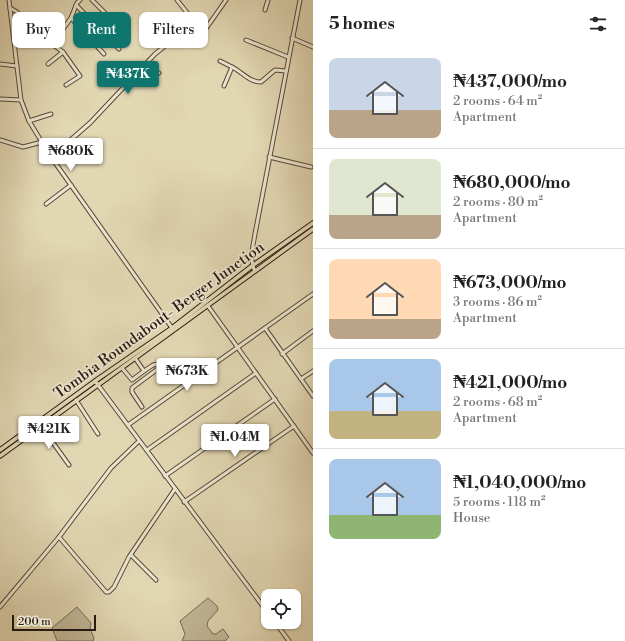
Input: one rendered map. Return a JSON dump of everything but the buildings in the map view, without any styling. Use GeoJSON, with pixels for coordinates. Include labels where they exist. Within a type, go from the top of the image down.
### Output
{"type":"FeatureCollection","features":[{"type":"Feature","properties":{"kind":"main road","name":"Tombia Roundabout- Berger Junction"},"geometry":{"type":"LineString","coordinates":[[0,450],[95,381],[172,328],[252,266],[313,223]]}},
{"type":"Feature","properties":{"kind":"main road","name":"Tombia Roundabout- Berger Junction"},"geometry":{"type":"LineString","coordinates":[[0,456],[313,229]]}},
{"type":"Feature","properties":{"kind":"street"},"geometry":{"type":"LineString","coordinates":[[9,0],[21,100],[29,121],[70,185],[172,328]]}},
{"type":"Feature","properties":{"kind":"street"},"geometry":{"type":"LineString","coordinates":[[65,26],[80,0]]}},
{"type":"Feature","properties":{"kind":"street"},"geometry":{"type":"LineString","coordinates":[[92,0],[104,12]]}},
{"type":"Feature","properties":{"kind":"street"},"geometry":{"type":"LineString","coordinates":[[177,0],[187,12]]}},
{"type":"Feature","properties":{"kind":"street"},"geometry":{"type":"LineString","coordinates":[[208,26],[226,0]]}},
{"type":"Feature","properties":{"kind":"street"},"geometry":{"type":"LineString","coordinates":[[265,10],[268,0]]}},
{"type":"Feature","properties":{"kind":"street"},"geometry":{"type":"LineString","coordinates":[[255,271],[252,266],[252,257],[255,234],[300,0]]}},
{"type":"Feature","properties":{"kind":"street"},"geometry":{"type":"LineString","coordinates":[[76,5],[119,49]]}},
{"type":"Feature","properties":{"kind":"street"},"geometry":{"type":"LineString","coordinates":[[10,8],[17,12]]}},
{"type":"Feature","properties":{"kind":"street"},"geometry":{"type":"LineString","coordinates":[[71,18],[104,54]]}},
{"type":"Feature","properties":{"kind":"street"},"geometry":{"type":"LineString","coordinates":[[292,38],[313,47]]}},
{"type":"Feature","properties":{"kind":"street"},"geometry":{"type":"LineString","coordinates":[[246,40],[288,57]]}},
{"type":"Feature","properties":{"kind":"street"},"geometry":{"type":"LineString","coordinates":[[57,48],[62,52],[80,76],[66,85]]}},
{"type":"Feature","properties":{"kind":"street"},"geometry":{"type":"LineString","coordinates":[[51,157],[90,123],[145,64],[162,48]]}},
{"type":"Feature","properties":{"kind":"street"},"geometry":{"type":"LineString","coordinates":[[48,64],[62,52]]}},
{"type":"Feature","properties":{"kind":"street"},"geometry":{"type":"LineString","coordinates":[[220,61],[258,82],[261,82],[275,70],[286,72]]}},
{"type":"Feature","properties":{"kind":"street"},"geometry":{"type":"LineString","coordinates":[[0,64],[17,66]]}},
{"type":"Feature","properties":{"kind":"street"},"geometry":{"type":"LineString","coordinates":[[145,64],[159,73]]}},
{"type":"Feature","properties":{"kind":"street"},"geometry":{"type":"LineString","coordinates":[[224,86],[232,67]]}},
{"type":"Feature","properties":{"kind":"street"},"geometry":{"type":"LineString","coordinates":[[0,99],[21,100]]}},
{"type":"Feature","properties":{"kind":"street"},"geometry":{"type":"LineString","coordinates":[[29,121],[51,114]]}},
{"type":"Feature","properties":{"kind":"street"},"geometry":{"type":"LineString","coordinates":[[0,140],[23,147],[42,142]]}},
{"type":"Feature","properties":{"kind":"street"},"geometry":{"type":"LineString","coordinates":[[270,157],[311,167]]}},
{"type":"Feature","properties":{"kind":"street"},"geometry":{"type":"LineString","coordinates":[[46,204],[70,185]]}},
{"type":"Feature","properties":{"kind":"street"},"geometry":{"type":"LineString","coordinates":[[128,425],[313,294]]}},
{"type":"Feature","properties":{"kind":"street"},"geometry":{"type":"LineString","coordinates":[[208,306],[313,453]]}},
{"type":"Feature","properties":{"kind":"street"},"geometry":{"type":"LineString","coordinates":[[265,328],[313,396]]}},
{"type":"Feature","properties":{"kind":"street"},"geometry":{"type":"LineString","coordinates":[[282,354],[313,331]]}},
{"type":"Feature","properties":{"kind":"street"},"geometry":{"type":"LineString","coordinates":[[135,358],[144,371]]}},
{"type":"Feature","properties":{"kind":"street"},"geometry":{"type":"LineString","coordinates":[[132,380],[155,364],[159,368],[132,388]]}},
{"type":"Feature","properties":{"kind":"street"},"geometry":{"type":"LineString","coordinates":[[122,368],[132,380],[132,392],[142,407]]}},
{"type":"Feature","properties":{"kind":"street"},"geometry":{"type":"LineString","coordinates":[[301,379],[313,371]]}},
{"type":"Feature","properties":{"kind":"street"},"geometry":{"type":"LineString","coordinates":[[147,450],[256,373]]}},
{"type":"Feature","properties":{"kind":"street"},"geometry":{"type":"LineString","coordinates":[[95,381],[261,604]]}},
{"type":"Feature","properties":{"kind":"street"},"geometry":{"type":"LineString","coordinates":[[165,476],[275,399]]}},
{"type":"Feature","properties":{"kind":"street"},"geometry":{"type":"LineString","coordinates":[[76,400],[98,434]]}},
{"type":"Feature","properties":{"kind":"street"},"geometry":{"type":"LineString","coordinates":[[41,426],[69,465]]}},
{"type":"Feature","properties":{"kind":"street"},"geometry":{"type":"LineString","coordinates":[[184,502],[294,426]]}},
{"type":"Feature","properties":{"kind":"street"},"geometry":{"type":"LineString","coordinates":[[0,607],[58,537],[111,468],[139,441]]}},
{"type":"Feature","properties":{"kind":"street"},"geometry":{"type":"LineString","coordinates":[[58,537],[106,592],[109,592],[114,587],[131,555],[175,489]]}},
{"type":"Feature","properties":{"kind":"street"},"geometry":{"type":"LineString","coordinates":[[131,555],[156,580]]}},
{"type":"Feature","properties":{"kind":"street"},"geometry":{"type":"LineString","coordinates":[[280,629],[289,641]]}},
{"type":"Feature","properties":{"kind":"shaded area"},"geometry":{"type":"Polygon","coordinates":[[[208,598],[217,606],[218,610],[208,621],[207,626],[213,634],[216,634],[223,629],[229,637],[225,641],[182,641],[185,634],[180,621],[208,598]]]}},
{"type":"Feature","properties":{"kind":"shaded area"},"geometry":{"type":"Polygon","coordinates":[[[77,607],[91,623],[90,629],[94,638],[93,641],[57,641],[52,628],[77,607]]]}}]}
